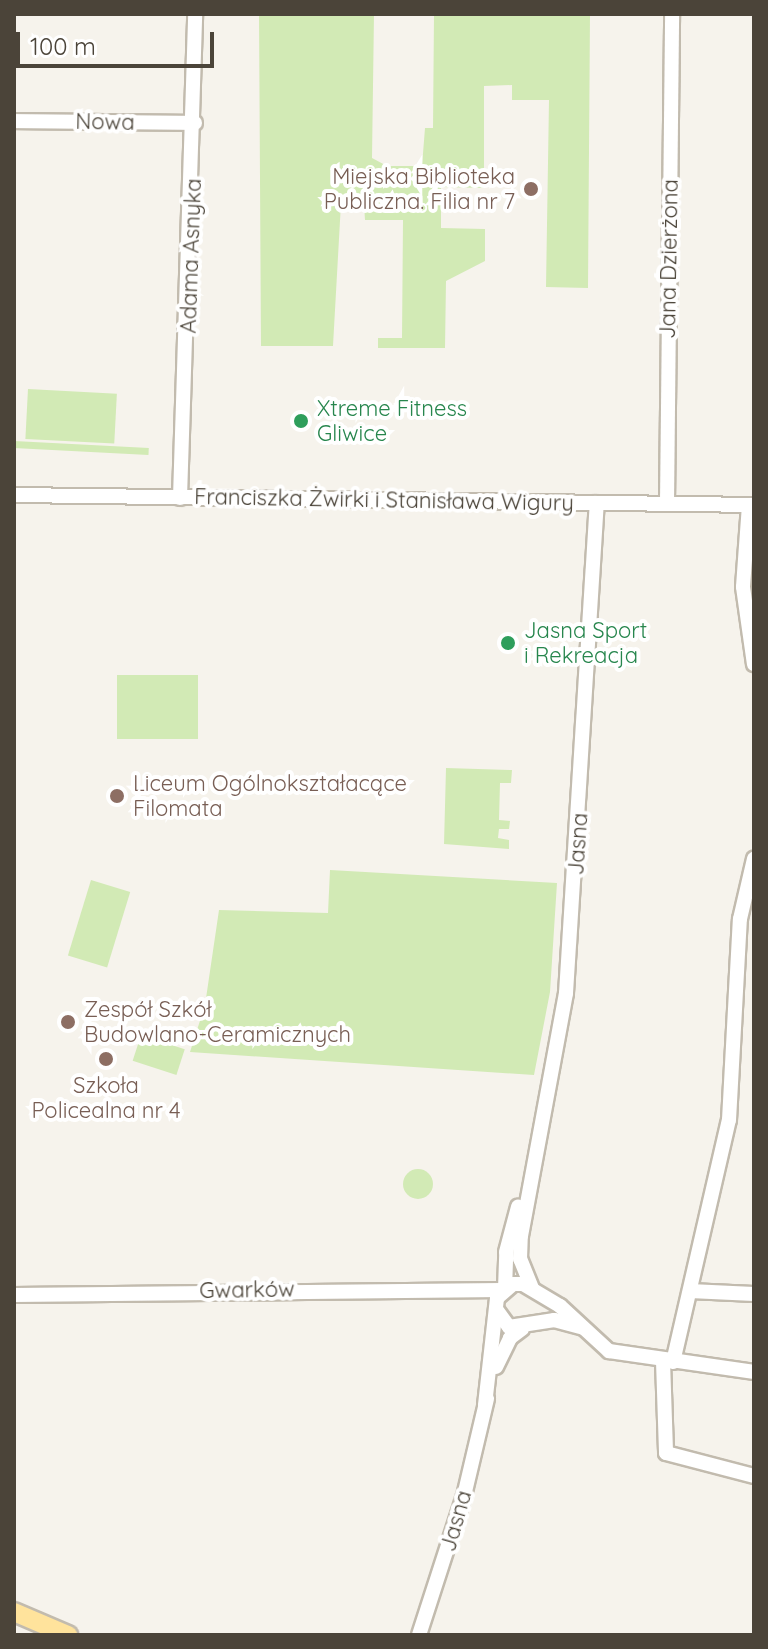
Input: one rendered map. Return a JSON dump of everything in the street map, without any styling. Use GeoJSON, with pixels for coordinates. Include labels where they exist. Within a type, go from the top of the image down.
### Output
{"type":"FeatureCollection","features":[{"type":"Feature","properties":{"kind":"main road"},"geometry":{"type":"LineString","coordinates":[[14,1612],[68,1635]]}},
{"type":"Feature","properties":{"kind":"street","name":"Adama Asnyka"},"geometry":{"type":"LineString","coordinates":[[180,498],[195,123],[195,14]]}},
{"type":"Feature","properties":{"kind":"street","name":"Jana Dzierżona"},"geometry":{"type":"LineString","coordinates":[[667,503],[672,14]]}},
{"type":"Feature","properties":{"kind":"street","name":"Nowa"},"geometry":{"type":"LineString","coordinates":[[14,121],[195,123]]}},
{"type":"Feature","properties":{"kind":"street","name":"Franciszka Żwirki i Stanisława Wigury"},"geometry":{"type":"LineString","coordinates":[[14,495],[751,505]]}},
{"type":"Feature","properties":{"kind":"street","name":"Jasna"},"geometry":{"type":"LineString","coordinates":[[533,1289],[520,1259],[529,1180],[566,993],[597,503]]}},
{"type":"Feature","properties":{"kind":"street"},"geometry":{"type":"LineString","coordinates":[[751,505],[743,587],[754,664]]}},
{"type":"Feature","properties":{"kind":"street"},"geometry":{"type":"LineString","coordinates":[[754,859],[740,919],[729,1120],[690,1291],[668,1362],[666,1453],[754,1476]]}},
{"type":"Feature","properties":{"kind":"street","name":"Jasna"},"geometry":{"type":"LineString","coordinates":[[504,1289],[510,1234],[529,1180]]}},
{"type":"Feature","properties":{"kind":"street"},"geometry":{"type":"LineString","coordinates":[[496,1310],[504,1289],[523,1284],[585,1329],[609,1351],[668,1362],[754,1372]]}},
{"type":"Feature","properties":{"kind":"street","name":"Gwarków"},"geometry":{"type":"LineString","coordinates":[[14,1295],[504,1289]]}},
{"type":"Feature","properties":{"kind":"street"},"geometry":{"type":"LineString","coordinates":[[528,1326],[541,1312],[533,1289]]}},
{"type":"Feature","properties":{"kind":"street"},"geometry":{"type":"LineString","coordinates":[[481,1290],[509,1327],[554,1320],[585,1329]]}},
{"type":"Feature","properties":{"kind":"street"},"geometry":{"type":"LineString","coordinates":[[690,1291],[754,1294]]}},
{"type":"Feature","properties":{"kind":"street","name":"Jasna"},"geometry":{"type":"LineString","coordinates":[[485,1405],[496,1310]]}},
{"type":"Feature","properties":{"kind":"street","name":"Jasna"},"geometry":{"type":"LineString","coordinates":[[419,1635],[464,1496],[485,1405],[502,1350],[528,1326]]}},
{"type":"Feature","properties":{"kind":"green space"},"geometry":{"type":"Polygon","coordinates":[[[259,14],[374,14],[372,158],[387,166],[422,166],[425,128],[433,128],[434,14],[590,14],[588,288],[546,287],[549,100],[512,100],[512,85],[484,86],[484,188],[441,187],[441,228],[485,229],[485,261],[446,281],[445,348],[378,348],[378,338],[402,338],[403,220],[365,220],[364,204],[341,203],[333,346],[261,346],[259,14]]]}},
{"type":"Feature","properties":{"kind":"green space"},"geometry":{"type":"Polygon","coordinates":[[[28,389],[117,394],[114,444],[25,439],[28,389]]]}},
{"type":"Feature","properties":{"kind":"green space"},"geometry":{"type":"Polygon","coordinates":[[[14,441],[149,448],[148,455],[14,448],[14,441]]]}},
{"type":"Feature","properties":{"kind":"green space"},"geometry":{"type":"Polygon","coordinates":[[[117,675],[198,675],[198,739],[117,739],[117,675]]]}},
{"type":"Feature","properties":{"kind":"green space"},"geometry":{"type":"Polygon","coordinates":[[[446,768],[512,770],[511,783],[500,783],[499,820],[510,821],[509,829],[499,829],[498,838],[509,840],[509,849],[444,844],[446,768]]]}},
{"type":"Feature","properties":{"kind":"green space"},"geometry":{"type":"Polygon","coordinates":[[[330,870],[557,883],[550,992],[534,1075],[190,1052],[205,1005],[219,910],[328,913],[330,870]]]}},
{"type":"Feature","properties":{"kind":"green space"},"geometry":{"type":"Polygon","coordinates":[[[91,880],[130,892],[107,968],[68,956],[91,880]]]}},
{"type":"Feature","properties":{"kind":"green space"},"geometry":{"type":"Polygon","coordinates":[[[141,1035],[185,1049],[176,1075],[133,1061],[141,1035]]]}},
{"type":"Feature","properties":{"kind":"green space"},"geometry":{"type":"Polygon","coordinates":[[[418,1169],[424,1170],[432,1178],[432,1190],[424,1198],[418,1199],[412,1198],[404,1190],[403,1184],[404,1178],[412,1170],[418,1169]]]}},
{"type":"Feature","properties":{"kind":"place","name":"Miejska Biblioteka Publiczna. Filia nr 7"},"geometry":{"type":"Point","coordinates":[531,189]}},
{"type":"Feature","properties":{"kind":"place","name":"Xtreme Fitness Gliwice"},"geometry":{"type":"Point","coordinates":[301,421]}},
{"type":"Feature","properties":{"kind":"place","name":"Jasna Sport i Rekreacja"},"geometry":{"type":"Point","coordinates":[508,643]}},
{"type":"Feature","properties":{"kind":"place","name":"Liceum Ogólnokształacące Filomata"},"geometry":{"type":"Point","coordinates":[117,796]}},
{"type":"Feature","properties":{"kind":"place","name":"Zespół Szkół Budowlano-Ceramicznych"},"geometry":{"type":"Point","coordinates":[68,1022]}},
{"type":"Feature","properties":{"kind":"place","name":"Szkoła Policealna nr 4"},"geometry":{"type":"Point","coordinates":[106,1059]}}]}
